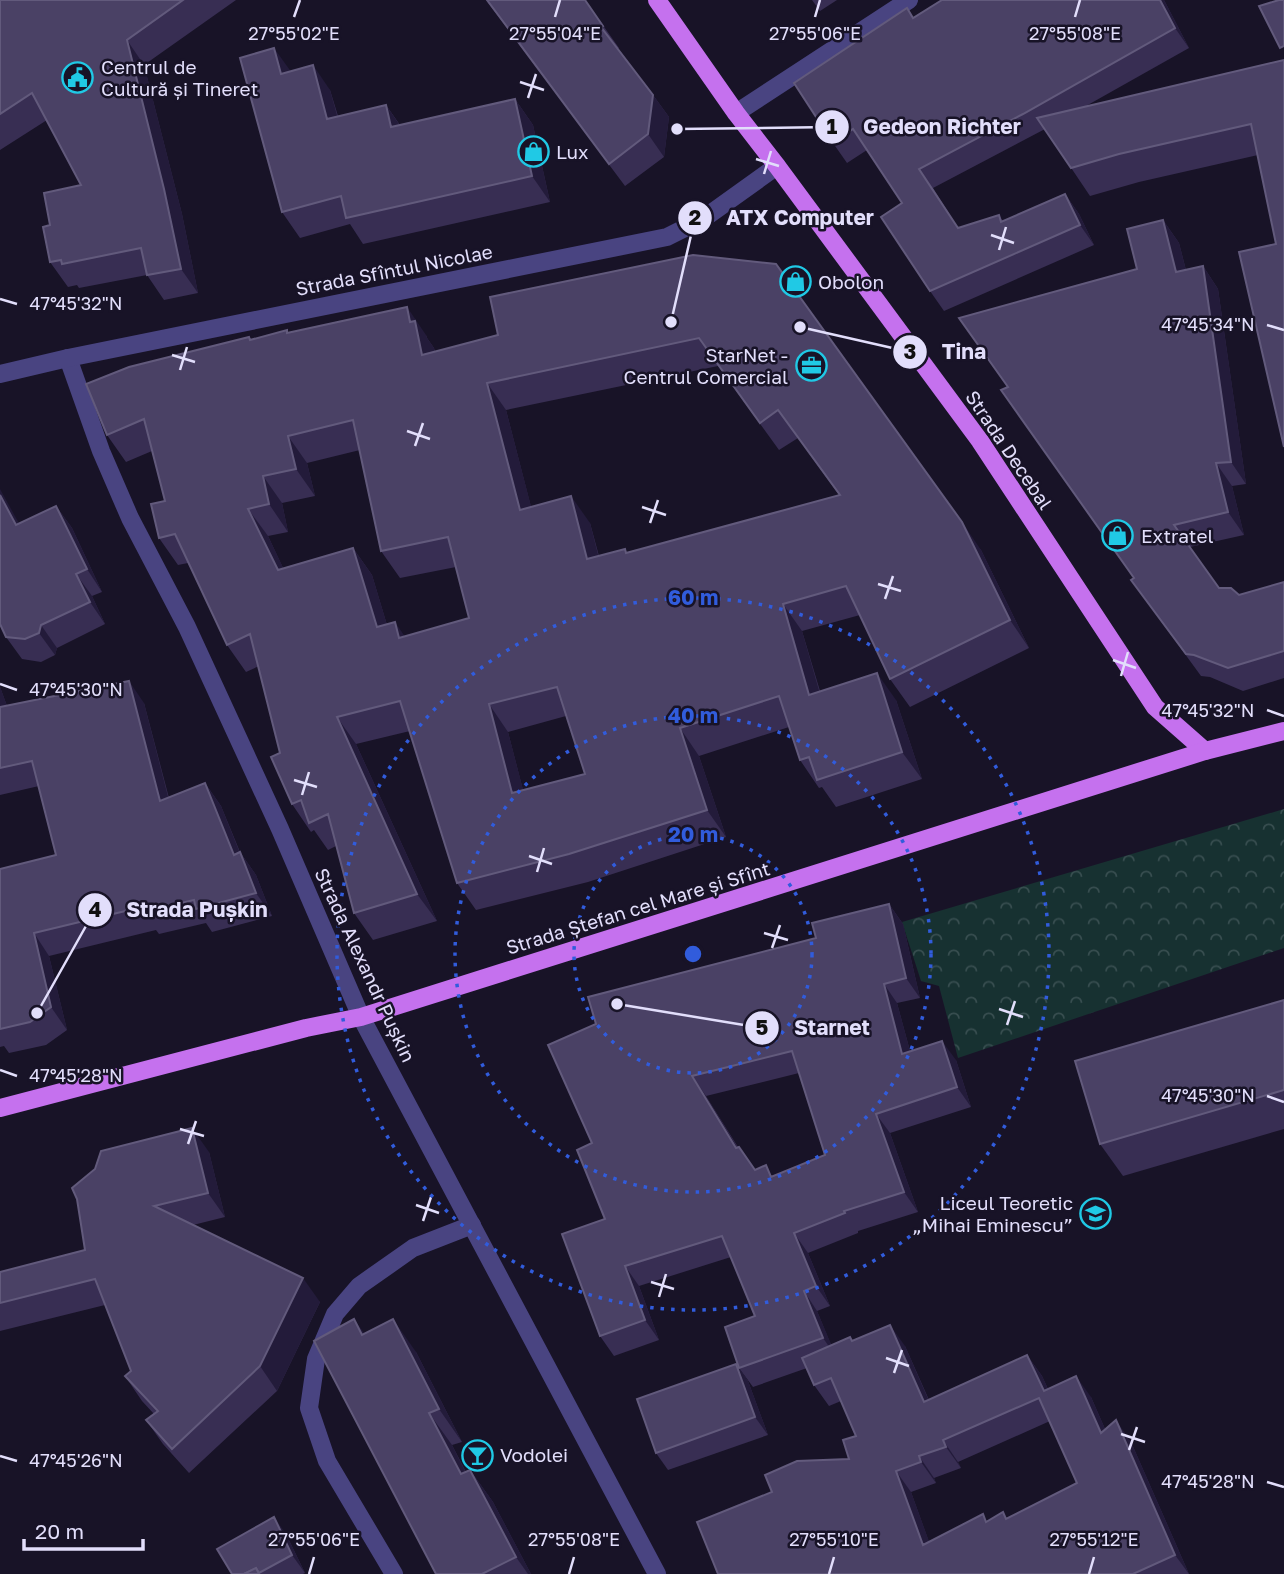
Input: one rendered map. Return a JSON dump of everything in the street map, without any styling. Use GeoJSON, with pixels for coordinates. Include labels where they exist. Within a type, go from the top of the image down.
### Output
{"type":"FeatureCollection","features":[{"type":"Feature","properties":{"kind":"main road","name":"Strada Decebal"},"geometry":{"type":"LineString","coordinates":[[657,0],[736,113],[980,441],[1155,707],[1205,751]]}},
{"type":"Feature","properties":{"kind":"main road","name":"Strada Ștefan cel Mare și Sfînt"},"geometry":{"type":"LineString","coordinates":[[0,1108],[306,1028],[361,1017],[1205,751],[1284,731]]}},
{"type":"Feature","properties":{"kind":"street"},"geometry":{"type":"LineString","coordinates":[[736,113],[909,0]]}},
{"type":"Feature","properties":{"kind":"street","name":"Strada Sfîntul Nicolae"},"geometry":{"type":"LineString","coordinates":[[0,374],[667,237],[703,219],[777,166]]}},
{"type":"Feature","properties":{"kind":"street","name":"Strada Alexandr Pușkin"},"geometry":{"type":"LineString","coordinates":[[68,358],[101,452],[130,518],[187,627],[280,829],[361,1017],[657,1574]]}},
{"type":"Feature","properties":{"kind":"street"},"geometry":{"type":"LineString","coordinates":[[394,1574],[327,1461],[309,1408],[316,1359],[335,1314],[359,1286],[414,1248],[472,1225]]}},
{"type":"Feature","properties":{"kind":"green space"},"geometry":{"type":"Polygon","coordinates":[[[1284,809],[1284,948],[958,1058],[939,986],[921,981],[902,922],[1284,809]]]}},
{"type":"Feature","properties":{"kind":"building"},"geometry":{"type":"Polygon","coordinates":[[[0,0],[183,0],[127,40],[181,269],[147,275],[141,248],[62,264],[61,260],[50,262],[43,227],[50,225],[44,193],[81,185],[32,93],[0,114],[0,0]]]}},
{"type":"Feature","properties":{"kind":"building"},"geometry":{"type":"Polygon","coordinates":[[[487,0],[585,0],[603,26],[601,27],[653,95],[648,134],[609,164],[487,0]]]}},
{"type":"Feature","properties":{"kind":"building"},"geometry":{"type":"Polygon","coordinates":[[[942,0],[1160,0],[1175,28],[919,169],[958,228],[999,215],[1001,222],[1065,194],[1080,225],[930,291],[881,217],[902,203],[853,129],[833,143],[794,83],[907,8],[913,18],[942,0]]]}},
{"type":"Feature","properties":{"kind":"building"},"geometry":{"type":"Polygon","coordinates":[[[1284,0],[1284,46],[1280,48],[1259,6],[1284,0]]]}},
{"type":"Feature","properties":{"kind":"building"},"geometry":{"type":"Polygon","coordinates":[[[274,48],[281,74],[313,65],[327,119],[386,105],[391,127],[515,99],[532,176],[346,218],[341,196],[282,212],[240,58],[274,48]]]}},
{"type":"Feature","properties":{"kind":"building"},"geometry":{"type":"Polygon","coordinates":[[[1284,60],[1284,447],[1239,252],[1276,244],[1251,124],[1119,154],[1071,168],[1037,118],[1284,60]]]}},
{"type":"Feature","properties":{"kind":"building"},"geometry":{"type":"Polygon","coordinates":[[[1163,220],[1176,272],[1203,266],[1231,462],[1216,463],[1228,512],[1174,525],[1219,588],[1231,588],[1239,595],[1284,582],[1284,651],[1228,668],[1186,654],[1131,580],[1134,578],[1001,390],[1008,387],[959,318],[1137,269],[1127,229],[1163,220]]]}},
{"type":"Feature","properties":{"kind":"building"},"geometry":{"type":"Polygon","coordinates":[[[693,255],[776,264],[962,522],[1010,620],[890,679],[846,586],[783,604],[809,695],[877,673],[902,752],[817,780],[809,757],[800,760],[779,696],[680,728],[707,810],[569,854],[457,883],[400,701],[337,717],[417,894],[354,913],[328,814],[309,823],[301,800],[292,804],[271,757],[280,753],[250,634],[227,645],[175,534],[159,538],[151,504],[165,501],[144,419],[107,435],[86,384],[129,367],[249,337],[250,340],[287,330],[287,333],[407,307],[410,322],[415,321],[422,355],[498,335],[490,297],[693,255]],[[699,338],[487,383],[520,510],[571,496],[587,559],[625,549],[626,553],[840,495],[778,410],[760,423],[699,338]],[[353,420],[288,436],[296,469],[263,476],[269,504],[248,509],[278,570],[353,548],[377,627],[395,622],[399,638],[469,618],[448,537],[381,551],[353,420]],[[557,687],[489,704],[512,793],[585,774],[557,687]]]}},
{"type":"Feature","properties":{"kind":"building"},"geometry":{"type":"Polygon","coordinates":[[[0,495],[16,525],[56,506],[87,569],[76,574],[90,602],[41,625],[39,633],[25,639],[6,637],[0,624],[0,495]]]}},
{"type":"Feature","properties":{"kind":"building"},"geometry":{"type":"Polygon","coordinates":[[[129,681],[160,801],[205,783],[234,855],[240,852],[256,893],[196,909],[194,900],[143,912],[142,907],[34,933],[51,1007],[30,1022],[0,1029],[0,869],[56,855],[32,761],[0,768],[0,707],[129,681]]]}},
{"type":"Feature","properties":{"kind":"building"},"geometry":{"type":"Polygon","coordinates":[[[889,904],[906,978],[884,984],[902,1054],[942,1041],[957,1087],[876,1114],[904,1192],[844,1211],[845,1213],[794,1233],[816,1286],[804,1291],[823,1338],[739,1368],[725,1327],[755,1316],[722,1236],[625,1266],[645,1320],[600,1336],[562,1234],[605,1219],[577,1150],[592,1143],[548,1045],[596,1024],[588,997],[816,938],[812,923],[889,904]],[[792,1051],[692,1076],[736,1148],[739,1147],[755,1170],[766,1165],[771,1177],[825,1155],[792,1051]]]}},
{"type":"Feature","properties":{"kind":"building"},"geometry":{"type":"Polygon","coordinates":[[[1284,1000],[1284,1090],[1100,1144],[1075,1061],[1284,1000]]]}},
{"type":"Feature","properties":{"kind":"building"},"geometry":{"type":"Polygon","coordinates":[[[192,1128],[208,1193],[154,1206],[303,1278],[260,1366],[172,1449],[146,1420],[158,1411],[125,1376],[131,1371],[95,1279],[0,1303],[0,1272],[85,1250],[77,1199],[72,1188],[95,1169],[101,1151],[192,1128]]]}},
{"type":"Feature","properties":{"kind":"building"},"geometry":{"type":"Polygon","coordinates":[[[354,1319],[362,1335],[393,1319],[439,1409],[429,1413],[461,1474],[470,1470],[516,1557],[482,1574],[436,1574],[314,1341],[354,1319]]]}},
{"type":"Feature","properties":{"kind":"building"},"geometry":{"type":"Polygon","coordinates":[[[890,1325],[924,1402],[1027,1355],[1044,1391],[1076,1376],[1101,1433],[1116,1420],[1175,1555],[1133,1574],[718,1574],[697,1522],[772,1492],[765,1475],[797,1461],[849,1459],[843,1440],[856,1436],[831,1378],[814,1385],[802,1358],[850,1337],[852,1341],[890,1325]],[[1039,1398],[943,1440],[946,1447],[919,1456],[921,1462],[896,1471],[923,1545],[983,1514],[986,1522],[1003,1512],[1006,1519],[1077,1483],[1039,1398]]]}},
{"type":"Feature","properties":{"kind":"building"},"geometry":{"type":"Polygon","coordinates":[[[736,1364],[755,1417],[656,1453],[637,1399],[736,1364]]]}},
{"type":"Feature","properties":{"kind":"building"},"geometry":{"type":"Polygon","coordinates":[[[274,1517],[292,1555],[259,1573],[256,1568],[244,1574],[232,1574],[217,1549],[274,1517]]]}},
{"type":"Feature","properties":{"kind":"building"},"geometry":{"type":"Polygon","coordinates":[[[256,1568],[259,1574],[244,1574],[256,1568]]]}},
{"type":"Feature","properties":{"kind":"place","name":"Centrul de Cultură și Tineret"},"geometry":{"type":"Point","coordinates":[78,78]}},
{"type":"Feature","properties":{"kind":"place","name":"Gedeon Richter"},"geometry":{"type":"Point","coordinates":[677,129]}},
{"type":"Feature","properties":{"kind":"place","name":"Lux"},"geometry":{"type":"Point","coordinates":[533,152]}},
{"type":"Feature","properties":{"kind":"place","name":"Obolon"},"geometry":{"type":"Point","coordinates":[795,282]}},
{"type":"Feature","properties":{"kind":"place","name":"ATX Computer"},"geometry":{"type":"Point","coordinates":[671,322]}},
{"type":"Feature","properties":{"kind":"place","name":"Tina"},"geometry":{"type":"Point","coordinates":[800,327]}},
{"type":"Feature","properties":{"kind":"place","name":"StarNet - Centrul Comercial"},"geometry":{"type":"Point","coordinates":[811,366]}},
{"type":"Feature","properties":{"kind":"place","name":"Extratel"},"geometry":{"type":"Point","coordinates":[1118,536]}},
{"type":"Feature","properties":{"kind":"place","name":"Starnet"},"geometry":{"type":"Point","coordinates":[617,1004]}},
{"type":"Feature","properties":{"kind":"place","name":"Strada Pușkin"},"geometry":{"type":"Point","coordinates":[37,1013]}},
{"type":"Feature","properties":{"kind":"place","name":"Liceul Teoretic „Mihai Eminescu”"},"geometry":{"type":"Point","coordinates":[1096,1214]}},
{"type":"Feature","properties":{"kind":"place","name":"Vodolei"},"geometry":{"type":"Point","coordinates":[477,1455]}}]}
